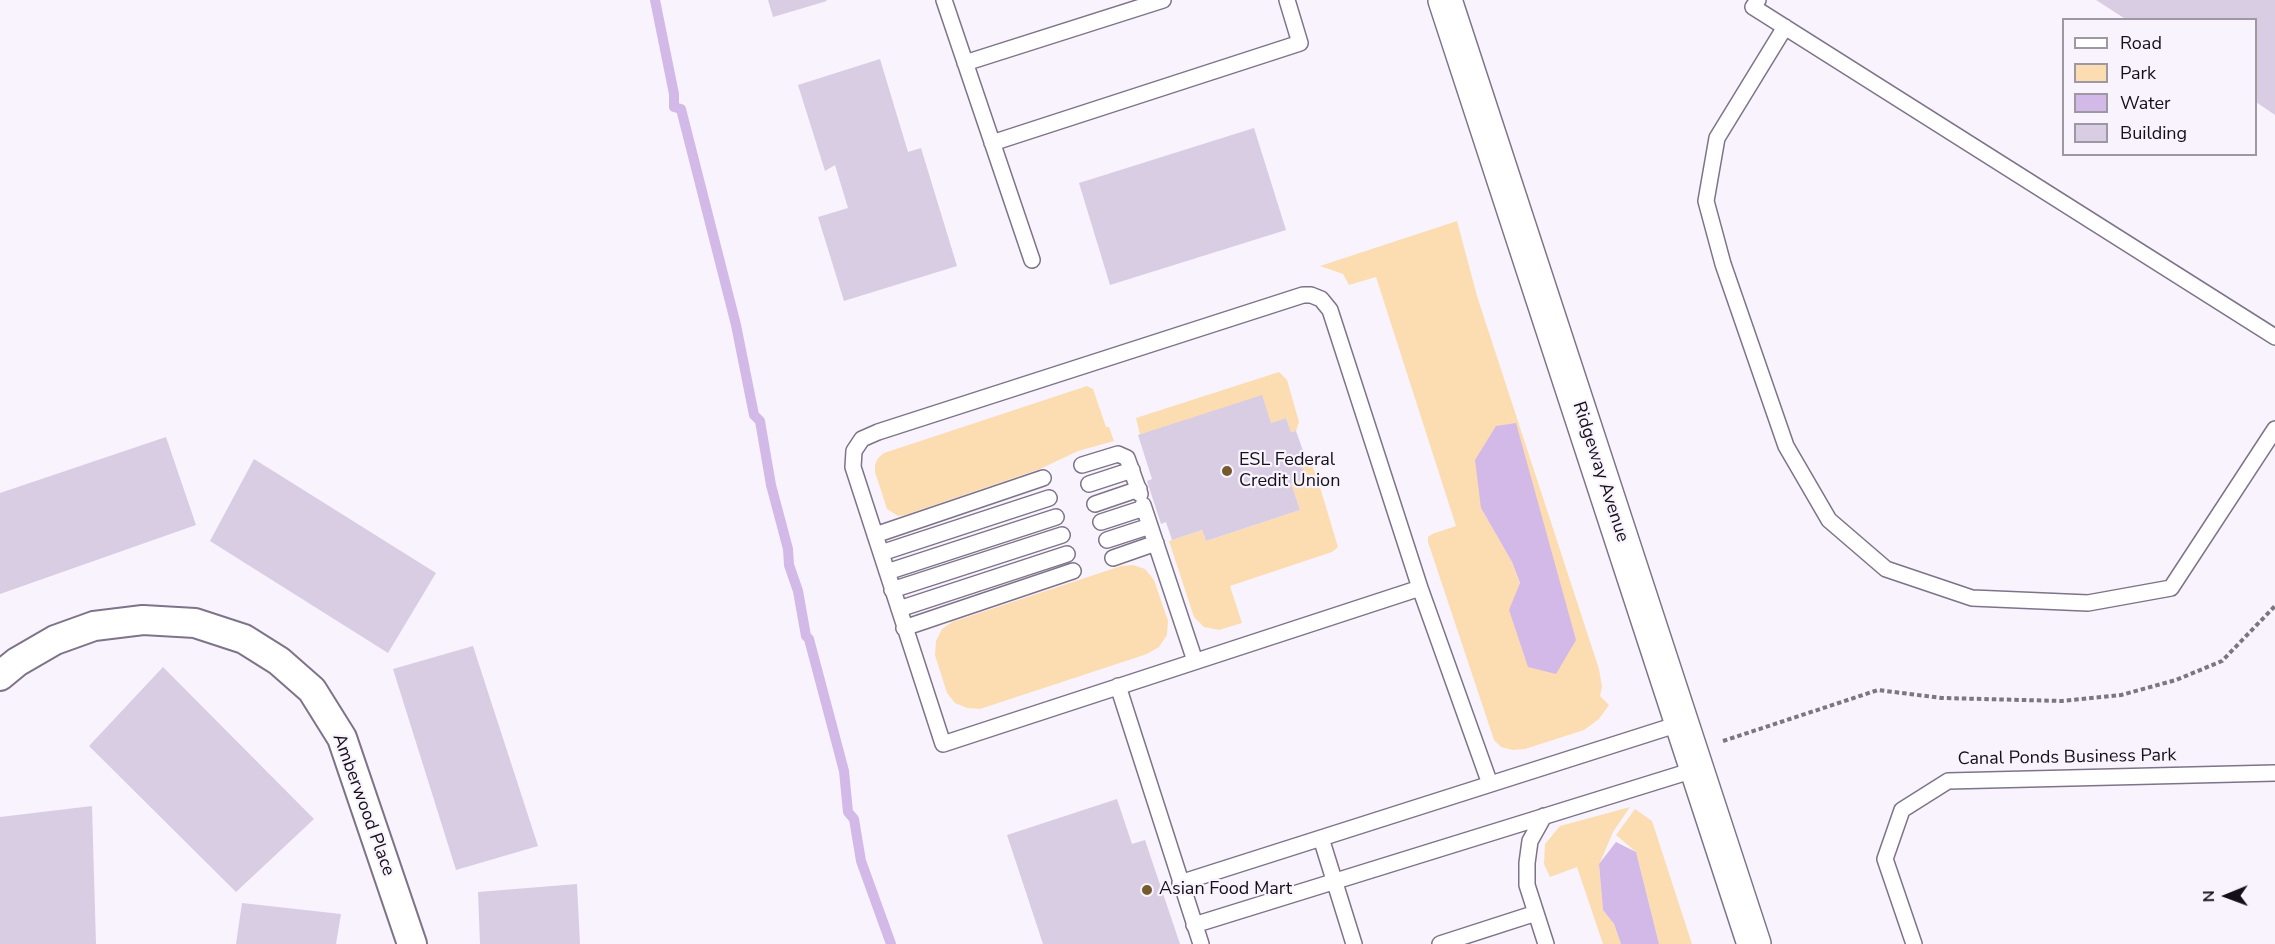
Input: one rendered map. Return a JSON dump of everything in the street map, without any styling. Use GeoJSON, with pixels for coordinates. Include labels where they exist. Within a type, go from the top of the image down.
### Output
{"type":"FeatureCollection","features":[{"type":"Feature","properties":{"kind":"main road","name":"Ridgeway Avenue"},"geometry":{"type":"LineString","coordinates":[[1445,0],[1754,944]]}},
{"type":"Feature","properties":{"kind":"street","name":"Amberwood Place"},"geometry":{"type":"LineString","coordinates":[[0,676],[17,662],[55,640],[94,626],[143,620],[195,623],[244,639],[279,661],[312,690],[342,738],[412,944]]}},
{"type":"Feature","properties":{"kind":"lane"},"geometry":{"type":"LineString","coordinates":[[944,0],[1032,260]]}},
{"type":"Feature","properties":{"kind":"lane"},"geometry":{"type":"LineString","coordinates":[[965,63],[1163,0]]}},
{"type":"Feature","properties":{"kind":"lane"},"geometry":{"type":"LineString","coordinates":[[992,143],[1300,43],[1287,0]]}},
{"type":"Feature","properties":{"kind":"lane"},"geometry":{"type":"LineString","coordinates":[[1751,2],[1785,27],[2275,337]]}},
{"type":"Feature","properties":{"kind":"lane"},"geometry":{"type":"LineString","coordinates":[[1785,27],[1717,138],[1706,201],[1722,264],[1786,446],[1829,520],[1886,568],[1971,598],[2088,603],[2171,588],[2275,429]]}},
{"type":"Feature","properties":{"kind":"lane"},"geometry":{"type":"LineString","coordinates":[[1420,588],[943,744],[853,467],[854,451],[862,439],[878,432],[1303,296],[1311,295],[1321,299],[1330,310],[1420,588],[1490,784]]}},
{"type":"Feature","properties":{"kind":"lane"},"geometry":{"type":"LineString","coordinates":[[1082,465],[1118,454],[1127,458],[1195,661]]}},
{"type":"Feature","properties":{"kind":"lane"},"geometry":{"type":"LineString","coordinates":[[1089,484],[1132,470]]}},
{"type":"Feature","properties":{"kind":"lane"},"geometry":{"type":"LineString","coordinates":[[875,536],[1043,478]]}},
{"type":"Feature","properties":{"kind":"lane"},"geometry":{"type":"LineString","coordinates":[[881,553],[1049,498]]}},
{"type":"Feature","properties":{"kind":"lane"},"geometry":{"type":"LineString","coordinates":[[1095,504],[1141,499]]}},
{"type":"Feature","properties":{"kind":"lane"},"geometry":{"type":"LineString","coordinates":[[1101,522],[1141,499]]}},
{"type":"Feature","properties":{"kind":"lane"},"geometry":{"type":"LineString","coordinates":[[887,572],[1056,517]]}},
{"type":"Feature","properties":{"kind":"lane"},"geometry":{"type":"LineString","coordinates":[[1107,540],[1150,526]]}},
{"type":"Feature","properties":{"kind":"lane"},"geometry":{"type":"LineString","coordinates":[[892,590],[1062,535]]}},
{"type":"Feature","properties":{"kind":"lane"},"geometry":{"type":"LineString","coordinates":[[1113,558],[1156,543]]}},
{"type":"Feature","properties":{"kind":"lane"},"geometry":{"type":"LineString","coordinates":[[899,609],[1067,554]]}},
{"type":"Feature","properties":{"kind":"lane"},"geometry":{"type":"LineString","coordinates":[[904,628],[1073,571]]}},
{"type":"Feature","properties":{"kind":"lane"},"geometry":{"type":"LineString","coordinates":[[1118,686],[1201,944]]}},
{"type":"Feature","properties":{"kind":"lane"},"geometry":{"type":"LineString","coordinates":[[1180,883],[1490,784],[1690,748]]}},
{"type":"Feature","properties":{"kind":"lane"},"geometry":{"type":"LineString","coordinates":[[1194,925],[1544,816],[1690,748]]}},
{"type":"Feature","properties":{"kind":"lane","name":"Canal Ponds Business Park"},"geometry":{"type":"LineString","coordinates":[[1914,944],[1885,859],[1902,810],[1948,781],[2275,773]]}},
{"type":"Feature","properties":{"kind":"lane"},"geometry":{"type":"LineString","coordinates":[[1544,816],[1530,841],[1527,885],[1546,944]]}},
{"type":"Feature","properties":{"kind":"lane"},"geometry":{"type":"LineString","coordinates":[[1321,838],[1354,944]]}},
{"type":"Feature","properties":{"kind":"lane"},"geometry":{"type":"LineString","coordinates":[[1440,944],[1536,913]]}},
{"type":"Feature","properties":{"kind":"path"},"geometry":{"type":"LineString","coordinates":[[1690,748],[1878,690],[1942,698],[2062,701],[2121,695],[2176,680],[2222,661],[2275,606]]}},
{"type":"Feature","properties":{"kind":"green space"},"geometry":{"type":"Polygon","coordinates":[[[1457,221],[1477,296],[1599,669],[1602,687],[1600,696],[1609,705],[1599,719],[1584,730],[1525,749],[1513,750],[1501,747],[1494,740],[1428,542],[1428,537],[1432,534],[1456,526],[1376,277],[1349,285],[1343,274],[1320,266],[1457,221]],[[1481,508],[1512,562],[1520,584],[1510,610],[1576,640],[1481,508]]]}},
{"type":"Feature","properties":{"kind":"green space"},"geometry":{"type":"Polygon","coordinates":[[[1279,372],[1287,380],[1299,422],[1296,431],[1291,432],[1286,418],[1271,423],[1140,435],[1136,418],[1279,372]]]}},
{"type":"Feature","properties":{"kind":"green space"},"geometry":{"type":"Polygon","coordinates":[[[1087,386],[1093,389],[1106,427],[1109,427],[1114,441],[1078,451],[1040,469],[905,515],[898,516],[887,509],[875,472],[878,458],[884,453],[1087,386]]]}},
{"type":"Feature","properties":{"kind":"green space"},"geometry":{"type":"Polygon","coordinates":[[[1307,462],[1311,464],[1316,474],[1338,547],[1332,552],[1230,586],[1242,623],[1219,630],[1204,627],[1194,617],[1169,541],[1202,530],[1206,541],[1300,510],[1291,483],[1306,478],[1301,464],[1307,462]]]}},
{"type":"Feature","properties":{"kind":"green space"},"geometry":{"type":"Polygon","coordinates":[[[1133,565],[1145,569],[1154,580],[1168,621],[1167,635],[1159,647],[1147,654],[980,709],[967,708],[955,703],[947,693],[935,655],[936,641],[942,629],[952,622],[1121,566],[1133,565]]]}},
{"type":"Feature","properties":{"kind":"green space"},"geometry":{"type":"Polygon","coordinates":[[[1630,807],[1613,832],[1599,865],[1603,910],[1614,924],[1621,944],[1603,944],[1577,867],[1550,877],[1544,864],[1545,844],[1560,826],[1630,807]]]}},
{"type":"Feature","properties":{"kind":"green space"},"geometry":{"type":"Polygon","coordinates":[[[1635,809],[1652,821],[1692,944],[1659,944],[1636,852],[1616,835],[1635,809]]]}},
{"type":"Feature","properties":{"kind":"water"},"geometry":{"type":"Polygon","coordinates":[[[1516,423],[1576,640],[1556,674],[1528,667],[1509,610],[1520,583],[1512,562],[1481,508],[1475,460],[1496,426],[1516,423]]]}},
{"type":"Feature","properties":{"kind":"water"},"geometry":{"type":"Polygon","coordinates":[[[1616,842],[1636,852],[1659,944],[1621,944],[1614,924],[1603,910],[1599,864],[1616,842]]]}},
{"type":"Feature","properties":{"kind":"building"},"geometry":{"type":"Polygon","coordinates":[[[768,0],[826,0],[827,1],[773,17],[768,0]]]}},
{"type":"Feature","properties":{"kind":"building"},"geometry":{"type":"Polygon","coordinates":[[[2096,0],[2275,0],[2275,115],[2257,103],[2257,18],[2124,18],[2096,0]]]}},
{"type":"Feature","properties":{"kind":"building"},"geometry":{"type":"Polygon","coordinates":[[[880,59],[908,152],[921,148],[957,266],[844,301],[818,217],[848,208],[835,165],[825,171],[798,85],[880,59]]]}},
{"type":"Feature","properties":{"kind":"building"},"geometry":{"type":"Polygon","coordinates":[[[1254,128],[1286,230],[1110,285],[1079,183],[1254,128]]]}},
{"type":"Feature","properties":{"kind":"building","name":"ESL Federal Credit Union"},"geometry":{"type":"Polygon","coordinates":[[[1262,395],[1271,423],[1286,418],[1291,432],[1296,431],[1307,462],[1301,464],[1306,478],[1291,483],[1300,510],[1206,541],[1202,530],[1172,540],[1166,522],[1161,524],[1147,481],[1152,479],[1138,435],[1262,395]]]}},
{"type":"Feature","properties":{"kind":"building"},"geometry":{"type":"Polygon","coordinates":[[[166,437],[196,525],[0,594],[0,493],[166,437]]]}},
{"type":"Feature","properties":{"kind":"building"},"geometry":{"type":"Polygon","coordinates":[[[254,459],[436,573],[388,653],[210,541],[254,459]]]}},
{"type":"Feature","properties":{"kind":"building"},"geometry":{"type":"Polygon","coordinates":[[[473,646],[538,846],[456,870],[393,669],[473,646]]]}},
{"type":"Feature","properties":{"kind":"building"},"geometry":{"type":"Polygon","coordinates":[[[163,667],[314,819],[236,892],[89,746],[163,667]]]}},
{"type":"Feature","properties":{"kind":"building"},"geometry":{"type":"Polygon","coordinates":[[[1117,799],[1132,844],[1145,840],[1180,944],[1043,944],[1007,835],[1117,799]]]}},
{"type":"Feature","properties":{"kind":"building"},"geometry":{"type":"Polygon","coordinates":[[[92,806],[96,944],[0,944],[0,817],[92,806]]]}},
{"type":"Feature","properties":{"kind":"building"},"geometry":{"type":"Polygon","coordinates":[[[577,884],[580,944],[480,944],[478,892],[577,884]]]}},
{"type":"Feature","properties":{"kind":"building"},"geometry":{"type":"Polygon","coordinates":[[[242,903],[341,914],[336,944],[236,944],[242,903]]]}},
{"type":"Feature","properties":{"kind":"waterway"},"geometry":{"type":"LineString","coordinates":[[655,0],[674,94],[674,107],[681,109],[736,325],[754,415],[760,421],[771,485],[788,549],[789,565],[798,591],[806,636],[809,639],[844,771],[848,812],[854,819],[861,861],[891,944]]}},
{"type":"Feature","properties":{"kind":"place","name":"ESL Federal Credit Union"},"geometry":{"type":"Point","coordinates":[1227,471]}},
{"type":"Feature","properties":{"kind":"place","name":"Asian Food Mart"},"geometry":{"type":"Point","coordinates":[1147,890]}}]}
